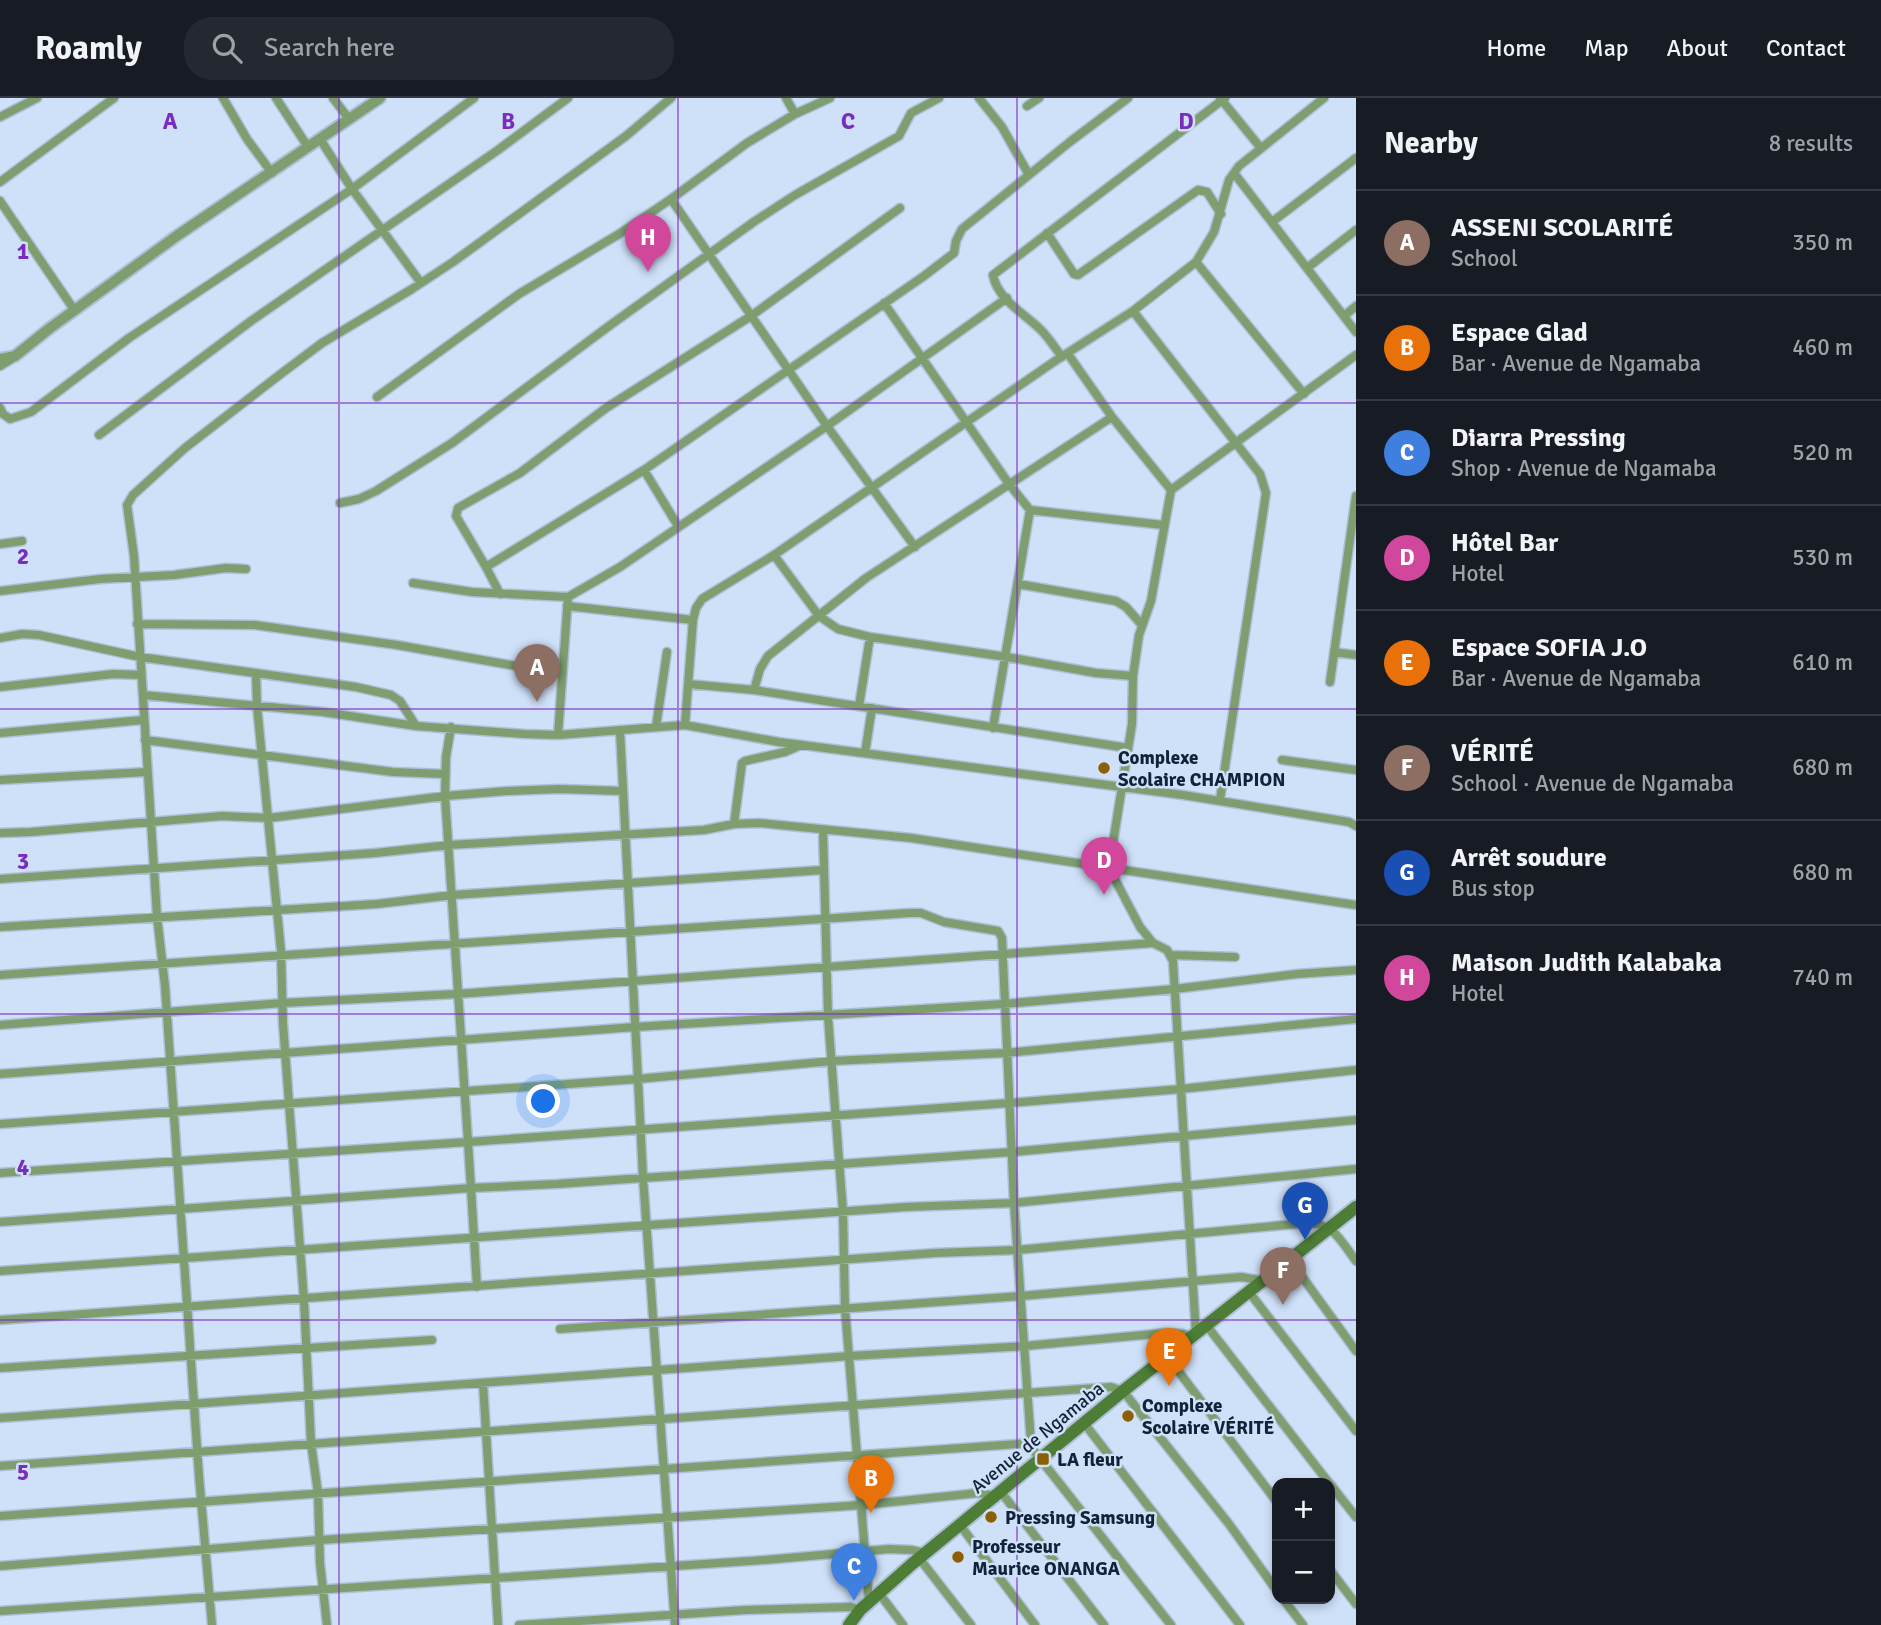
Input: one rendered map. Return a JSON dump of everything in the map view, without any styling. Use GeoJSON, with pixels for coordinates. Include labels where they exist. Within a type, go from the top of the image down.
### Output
{"type":"FeatureCollection","features":[{"type":"Feature","properties":{"kind":"main road","name":"Avenue de Ngamaba"},"geometry":{"type":"LineString","coordinates":[[849,1625],[869,1601],[922,1556],[1123,1391],[1356,1207]]}},
{"type":"Feature","properties":{"kind":"street"},"geometry":{"type":"LineString","coordinates":[[0,117],[37,98]]}},
{"type":"Feature","properties":{"kind":"street"},"geometry":{"type":"LineString","coordinates":[[0,182],[114,98]]}},
{"type":"Feature","properties":{"kind":"street"},"geometry":{"type":"LineString","coordinates":[[223,98],[247,139],[272,173]]}},
{"type":"Feature","properties":{"kind":"street"},"geometry":{"type":"LineString","coordinates":[[275,98],[308,148]]}},
{"type":"Feature","properties":{"kind":"street"},"geometry":{"type":"LineString","coordinates":[[333,98],[349,119]]}},
{"type":"Feature","properties":{"kind":"street"},"geometry":{"type":"LineString","coordinates":[[0,366],[178,235],[380,98]]}},
{"type":"Feature","properties":{"kind":"street"},"geometry":{"type":"LineString","coordinates":[[0,408],[10,419],[31,412],[129,338],[352,189],[474,98]]}},
{"type":"Feature","properties":{"kind":"street"},"geometry":{"type":"LineString","coordinates":[[99,435],[251,321],[498,150],[568,98]]}},
{"type":"Feature","properties":{"kind":"street"},"geometry":{"type":"LineString","coordinates":[[212,1625],[197,1452],[182,1211],[157,916],[135,576],[127,505],[133,495],[185,448],[322,343],[421,283],[615,144],[671,98]]}},
{"type":"Feature","properties":{"kind":"street"},"geometry":{"type":"LineString","coordinates":[[786,98],[795,114]]}},
{"type":"Feature","properties":{"kind":"street"},"geometry":{"type":"LineString","coordinates":[[377,397],[519,294],[671,199],[747,143],[795,114],[830,98]]}},
{"type":"Feature","properties":{"kind":"street"},"geometry":{"type":"LineString","coordinates":[[340,503],[359,499],[376,491],[452,443],[708,254],[795,195],[900,136],[911,113],[939,98]]}},
{"type":"Feature","properties":{"kind":"street"},"geometry":{"type":"LineString","coordinates":[[979,98],[1003,127],[1029,175]]}},
{"type":"Feature","properties":{"kind":"street"},"geometry":{"type":"LineString","coordinates":[[1027,106],[1039,98]]}},
{"type":"Feature","properties":{"kind":"street"},"geometry":{"type":"LineString","coordinates":[[486,567],[644,470],[954,253],[962,229],[1128,98]]}},
{"type":"Feature","properties":{"kind":"street"},"geometry":{"type":"LineString","coordinates":[[685,725],[693,621],[696,608],[702,599],[774,555],[967,421],[1133,311],[1196,262],[1210,241],[1221,214],[1229,180],[1234,173],[1260,147],[1324,98]]}},
{"type":"Feature","properties":{"kind":"street"},"geometry":{"type":"LineString","coordinates":[[1171,490],[1065,356],[1044,332],[1021,315],[993,280],[993,275],[1223,99],[1260,147]]}},
{"type":"Feature","properties":{"kind":"street"},"geometry":{"type":"LineString","coordinates":[[320,139],[352,189],[421,283]]}},
{"type":"Feature","properties":{"kind":"street"},"geometry":{"type":"LineString","coordinates":[[1272,222],[1356,158]]}},
{"type":"Feature","properties":{"kind":"street"},"geometry":{"type":"LineString","coordinates":[[1234,173],[1356,332]]}},
{"type":"Feature","properties":{"kind":"street"},"geometry":{"type":"LineString","coordinates":[[1047,233],[1074,274],[1078,275],[1198,190],[1207,192],[1221,214]]}},
{"type":"Feature","properties":{"kind":"street"},"geometry":{"type":"LineString","coordinates":[[671,199],[827,426],[915,547]]}},
{"type":"Feature","properties":{"kind":"street"},"geometry":{"type":"LineString","coordinates":[[0,201],[75,311]]}},
{"type":"Feature","properties":{"kind":"street"},"geometry":{"type":"LineString","coordinates":[[500,594],[456,516],[458,508],[520,473],[606,408],[751,316],[900,208]]}},
{"type":"Feature","properties":{"kind":"street"},"geometry":{"type":"LineString","coordinates":[[1307,268],[1356,230]]}},
{"type":"Feature","properties":{"kind":"street"},"geometry":{"type":"LineString","coordinates":[[1196,262],[1304,394]]}},
{"type":"Feature","properties":{"kind":"street"},"geometry":{"type":"LineString","coordinates":[[567,602],[827,426],[1007,298]]}},
{"type":"Feature","properties":{"kind":"street"},"geometry":{"type":"LineString","coordinates":[[884,303],[1009,484],[1030,510],[1163,525]]}},
{"type":"Feature","properties":{"kind":"street"},"geometry":{"type":"LineString","coordinates":[[1344,316],[1356,306]]}},
{"type":"Feature","properties":{"kind":"street"},"geometry":{"type":"LineString","coordinates":[[1133,311],[1260,474],[1266,493],[1220,800]]}},
{"type":"Feature","properties":{"kind":"street"},"geometry":{"type":"LineString","coordinates":[[0,1418],[850,1356],[1025,1346],[1165,1333],[1194,1336],[1194,1281],[1171,955],[1153,943],[1140,927],[1109,868],[1132,724],[1133,676],[1142,625],[1151,601],[1171,490],[1356,355]]}},
{"type":"Feature","properties":{"kind":"street"},"geometry":{"type":"LineString","coordinates":[[0,359],[15,356]]}},
{"type":"Feature","properties":{"kind":"street"},"geometry":{"type":"LineString","coordinates":[[754,690],[760,669],[768,656],[866,578],[1112,417]]}},
{"type":"Feature","properties":{"kind":"street"},"geometry":{"type":"LineString","coordinates":[[644,470],[678,526]]}},
{"type":"Feature","properties":{"kind":"street"},"geometry":{"type":"LineString","coordinates":[[1329,682],[1356,496]]}},
{"type":"Feature","properties":{"kind":"street"},"geometry":{"type":"LineString","coordinates":[[993,728],[1030,510]]}},
{"type":"Feature","properties":{"kind":"street"},"geometry":{"type":"LineString","coordinates":[[0,544],[22,541]]}},
{"type":"Feature","properties":{"kind":"street"},"geometry":{"type":"LineString","coordinates":[[774,555],[819,616],[838,628],[870,637],[1097,673],[1133,676]]}},
{"type":"Feature","properties":{"kind":"street"},"geometry":{"type":"LineString","coordinates":[[0,591],[135,576],[174,575],[226,568],[246,569]]}},
{"type":"Feature","properties":{"kind":"street"},"geometry":{"type":"LineString","coordinates":[[413,583],[693,621]]}},
{"type":"Feature","properties":{"kind":"street"},"geometry":{"type":"LineString","coordinates":[[1018,584],[1116,601],[1126,607],[1142,625]]}},
{"type":"Feature","properties":{"kind":"street"},"geometry":{"type":"LineString","coordinates":[[558,736],[567,602]]}},
{"type":"Feature","properties":{"kind":"street"},"geometry":{"type":"LineString","coordinates":[[137,624],[255,625],[397,645],[562,674]]}},
{"type":"Feature","properties":{"kind":"street"},"geometry":{"type":"LineString","coordinates":[[0,638],[39,635],[140,657],[356,687],[391,695],[400,701],[416,726]]}},
{"type":"Feature","properties":{"kind":"street"},"geometry":{"type":"LineString","coordinates":[[859,706],[870,637]]}},
{"type":"Feature","properties":{"kind":"street"},"geometry":{"type":"LineString","coordinates":[[656,727],[667,652]]}},
{"type":"Feature","properties":{"kind":"street"},"geometry":{"type":"LineString","coordinates":[[1334,652],[1356,655]]}},
{"type":"Feature","properties":{"kind":"street"},"geometry":{"type":"LineString","coordinates":[[0,687],[113,674],[141,675]]}},
{"type":"Feature","properties":{"kind":"street"},"geometry":{"type":"LineString","coordinates":[[256,674],[278,909],[311,1443],[318,1493],[322,1591],[327,1625]]}},
{"type":"Feature","properties":{"kind":"street"},"geometry":{"type":"LineString","coordinates":[[688,684],[754,690],[1128,748]]}},
{"type":"Feature","properties":{"kind":"street"},"geometry":{"type":"LineString","coordinates":[[143,695],[348,715],[416,726],[558,736],[685,725],[864,753],[1220,800],[1349,822],[1356,826]]}},
{"type":"Feature","properties":{"kind":"street"},"geometry":{"type":"LineString","coordinates":[[864,753],[872,708]]}},
{"type":"Feature","properties":{"kind":"street"},"geometry":{"type":"LineString","coordinates":[[0,733],[143,720]]}},
{"type":"Feature","properties":{"kind":"street"},"geometry":{"type":"LineString","coordinates":[[451,727],[445,796],[477,1287]]}},
{"type":"Feature","properties":{"kind":"street"},"geometry":{"type":"LineString","coordinates":[[620,730],[640,1130],[675,1620]]}},
{"type":"Feature","properties":{"kind":"street"},"geometry":{"type":"LineString","coordinates":[[145,740],[393,772],[445,774]]}},
{"type":"Feature","properties":{"kind":"street"},"geometry":{"type":"LineString","coordinates":[[734,824],[742,763],[785,752],[801,744]]}},
{"type":"Feature","properties":{"kind":"street"},"geometry":{"type":"LineString","coordinates":[[1282,760],[1356,770]]}},
{"type":"Feature","properties":{"kind":"street"},"geometry":{"type":"LineString","coordinates":[[0,780],[147,772]]}},
{"type":"Feature","properties":{"kind":"street"},"geometry":{"type":"LineString","coordinates":[[0,833],[222,816],[269,818],[445,796],[558,789],[622,791]]}},
{"type":"Feature","properties":{"kind":"street"},"geometry":{"type":"LineString","coordinates":[[0,879],[375,853],[449,845],[705,830],[734,824],[771,824],[911,838],[1356,905]]}},
{"type":"Feature","properties":{"kind":"street"},"geometry":{"type":"LineString","coordinates":[[823,830],[828,1016],[843,1212],[845,1308],[869,1601]]}},
{"type":"Feature","properties":{"kind":"street"},"geometry":{"type":"LineString","coordinates":[[0,927],[377,904],[453,895],[823,870]]}},
{"type":"Feature","properties":{"kind":"street"},"geometry":{"type":"LineString","coordinates":[[0,975],[729,923],[920,913],[944,922],[998,932],[1002,939],[1014,1203],[1031,1443],[1171,1625]]}},
{"type":"Feature","properties":{"kind":"street"},"geometry":{"type":"LineString","coordinates":[[0,1025],[1153,943]]}},
{"type":"Feature","properties":{"kind":"street"},"geometry":{"type":"LineString","coordinates":[[1171,955],[1235,957]]}},
{"type":"Feature","properties":{"kind":"street"},"geometry":{"type":"LineString","coordinates":[[0,1074],[635,1027],[1003,1004],[1356,970]]}},
{"type":"Feature","properties":{"kind":"street"},"geometry":{"type":"LineString","coordinates":[[0,1124],[638,1079],[832,1061],[1006,1053],[1356,1019]]}},
{"type":"Feature","properties":{"kind":"street"},"geometry":{"type":"LineString","coordinates":[[0,1174],[1010,1103],[1356,1070]]}},
{"type":"Feature","properties":{"kind":"street"},"geometry":{"type":"LineString","coordinates":[[0,1223],[1012,1152],[1356,1120]]}},
{"type":"Feature","properties":{"kind":"street"},"geometry":{"type":"LineString","coordinates":[[0,1271],[843,1212],[1014,1203],[1356,1169]]}},
{"type":"Feature","properties":{"kind":"street"},"geometry":{"type":"LineString","coordinates":[[0,1320],[1017,1250],[1306,1223],[1318,1223],[1331,1228],[1356,1261]]}},
{"type":"Feature","properties":{"kind":"street"},"geometry":{"type":"LineString","coordinates":[[1290,1260],[1356,1351]]}},
{"type":"Feature","properties":{"kind":"street"},"geometry":{"type":"LineString","coordinates":[[559,1329],[1021,1296],[1241,1277],[1264,1281]]}},
{"type":"Feature","properties":{"kind":"street"},"geometry":{"type":"LineString","coordinates":[[1249,1292],[1356,1431]]}},
{"type":"Feature","properties":{"kind":"street"},"geometry":{"type":"LineString","coordinates":[[1206,1325],[1325,1478]]}},
{"type":"Feature","properties":{"kind":"street"},"geometry":{"type":"LineString","coordinates":[[0,1368],[432,1340]]}},
{"type":"Feature","properties":{"kind":"street"},"geometry":{"type":"LineString","coordinates":[[1167,1356],[1272,1495]]}},
{"type":"Feature","properties":{"kind":"street"},"geometry":{"type":"LineString","coordinates":[[483,1384],[498,1625]]}},
{"type":"Feature","properties":{"kind":"street"},"geometry":{"type":"LineString","coordinates":[[0,1466],[486,1430],[553,1429],[1111,1387],[1123,1391],[1229,1524],[1272,1584]]}},
{"type":"Feature","properties":{"kind":"street"},"geometry":{"type":"LineString","coordinates":[[1084,1423],[1240,1625]]}},
{"type":"Feature","properties":{"kind":"street"},"geometry":{"type":"LineString","coordinates":[[0,1516],[489,1479],[1031,1443]]}},
{"type":"Feature","properties":{"kind":"street"},"geometry":{"type":"LineString","coordinates":[[1335,1490],[1356,1517]]}},
{"type":"Feature","properties":{"kind":"street"},"geometry":{"type":"LineString","coordinates":[[0,1566],[320,1540],[863,1505],[978,1493],[998,1494],[1104,1625]]}},
{"type":"Feature","properties":{"kind":"street"},"geometry":{"type":"LineString","coordinates":[[960,1525],[1035,1625]]}},
{"type":"Feature","properties":{"kind":"street"},"geometry":{"type":"LineString","coordinates":[[0,1611],[209,1599],[902,1549],[922,1556],[971,1625]]}},
{"type":"Feature","properties":{"kind":"street"},"geometry":{"type":"LineString","coordinates":[[1335,1577],[1356,1604]]}},
{"type":"Feature","properties":{"kind":"street"},"geometry":{"type":"LineString","coordinates":[[519,1625],[675,1620],[745,1610],[850,1608],[869,1601]]}},
{"type":"Feature","properties":{"kind":"street"},"geometry":{"type":"LineString","coordinates":[[869,1601],[903,1625]]}},
{"type":"Feature","properties":{"kind":"street"},"geometry":{"type":"LineString","coordinates":[[1287,1604],[1303,1625]]}},
{"type":"Feature","properties":{"kind":"place","name":"Maison Judith Kalabaka"},"geometry":{"type":"Point","coordinates":[648,272]}},
{"type":"Feature","properties":{"kind":"place","name":"ASSENI SCOLARITÉ"},"geometry":{"type":"Point","coordinates":[537,702]}},
{"type":"Feature","properties":{"kind":"place","name":"Complexe Scolaire CHAMPION"},"geometry":{"type":"Point","coordinates":[1104,768]}},
{"type":"Feature","properties":{"kind":"place","name":"Hôtel Bar"},"geometry":{"type":"Point","coordinates":[1104,895]}},
{"type":"Feature","properties":{"kind":"place","name":"Arrêt soudure"},"geometry":{"type":"Point","coordinates":[1305,1240]}},
{"type":"Feature","properties":{"kind":"place","name":"VÉRITÉ"},"geometry":{"type":"Point","coordinates":[1283,1305]}},
{"type":"Feature","properties":{"kind":"place","name":"Espace SOFIA J.O"},"geometry":{"type":"Point","coordinates":[1169,1386]}},
{"type":"Feature","properties":{"kind":"place","name":"Complexe Scolaire VÉRITÉ"},"geometry":{"type":"Point","coordinates":[1128,1416]}},
{"type":"Feature","properties":{"kind":"place","name":"LA fleur"},"geometry":{"type":"Point","coordinates":[1043,1459]}},
{"type":"Feature","properties":{"kind":"place","name":"Espace Glad"},"geometry":{"type":"Point","coordinates":[871,1513]}},
{"type":"Feature","properties":{"kind":"place","name":"Pressing Samsung"},"geometry":{"type":"Point","coordinates":[991,1517]}},
{"type":"Feature","properties":{"kind":"place","name":"Professeur Maurice ONANGA"},"geometry":{"type":"Point","coordinates":[958,1557]}},
{"type":"Feature","properties":{"kind":"place","name":"Diarra Pressing"},"geometry":{"type":"Point","coordinates":[854,1601]}}]}
